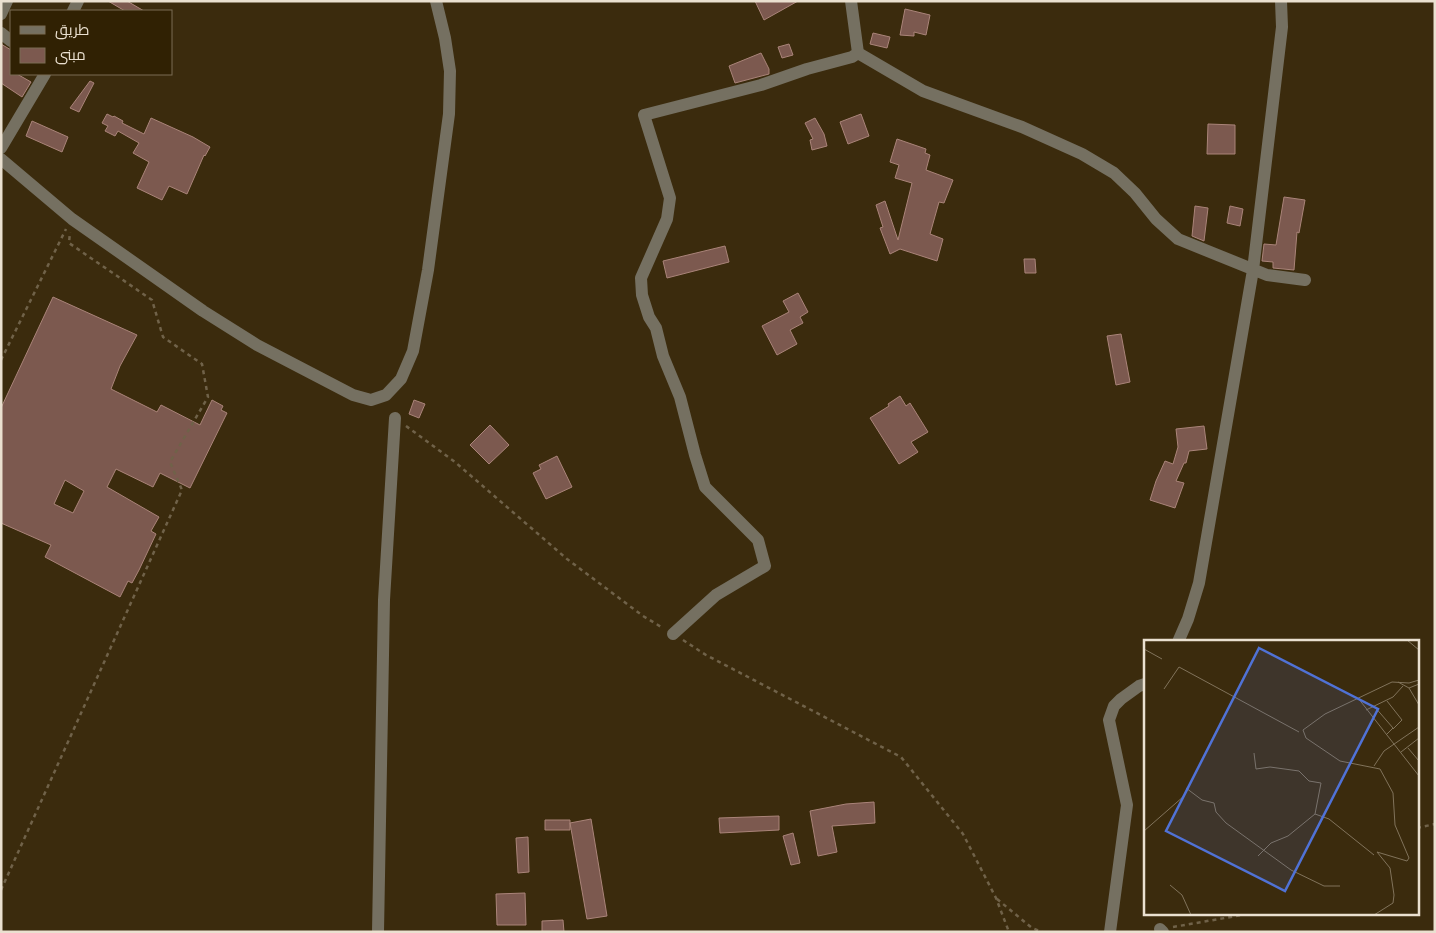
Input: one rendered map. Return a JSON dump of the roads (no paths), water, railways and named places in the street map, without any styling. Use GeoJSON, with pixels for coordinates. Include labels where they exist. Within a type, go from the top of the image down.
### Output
{"type":"FeatureCollection","features":[{"type":"Feature","properties":{"kind":"street"},"geometry":{"type":"LineString","coordinates":[[1,14],[7,1]]}},
{"type":"Feature","properties":{"kind":"street"},"geometry":{"type":"LineString","coordinates":[[1,159],[72,218],[203,311],[256,345],[353,395],[371,400],[386,395],[401,378],[413,351],[428,270],[449,114],[450,71],[445,38],[436,1]]}},
{"type":"Feature","properties":{"kind":"street"},"geometry":{"type":"LineString","coordinates":[[850,1],[858,53]]}},
{"type":"Feature","properties":{"kind":"street"},"geometry":{"type":"LineString","coordinates":[[1179,640],[1200,583],[1253,270],[1282,28],[1281,1]]}},
{"type":"Feature","properties":{"kind":"street"},"geometry":{"type":"LineString","coordinates":[[858,53],[923,92],[1022,127],[1082,154],[1114,173],[1135,192],[1156,219],[1178,239],[1267,275],[1305,280]]}},
{"type":"Feature","properties":{"kind":"street"},"geometry":{"type":"LineString","coordinates":[[672,634],[716,595],[765,566],[758,540],[705,486],[695,456],[680,397],[663,356],[656,328],[649,317],[642,295],[641,278],[667,219],[670,198],[644,115],[760,85],[807,68],[852,57],[858,53]]}},
{"type":"Feature","properties":{"kind":"street"},"geometry":{"type":"LineString","coordinates":[[1,148],[44,75]]}},
{"type":"Feature","properties":{"kind":"street"},"geometry":{"type":"LineString","coordinates":[[378,932],[384,600],[396,418]]}},
{"type":"Feature","properties":{"kind":"street"},"geometry":{"type":"LineString","coordinates":[[1110,932],[1126,805],[1109,720],[1114,706],[1139,686],[1144,684]]}}]}
